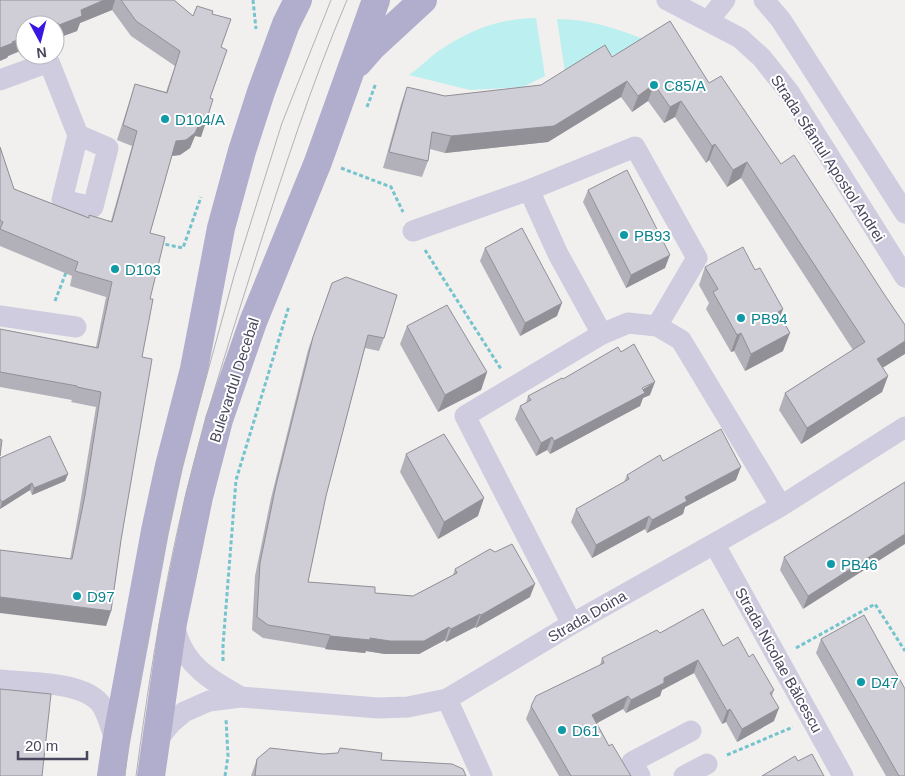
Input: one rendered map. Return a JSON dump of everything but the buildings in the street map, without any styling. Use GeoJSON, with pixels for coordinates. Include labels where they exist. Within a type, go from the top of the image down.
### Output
{"type":"FeatureCollection","features":[{"type":"Feature","properties":{"kind":"main road"},"geometry":{"type":"LineString","coordinates":[[111,776],[155,531],[169,466],[194,369],[221,228],[285,12],[298,0]]}},
{"type":"Feature","properties":{"kind":"main road","name":"Bulevardul Decebal"},"geometry":{"type":"LineString","coordinates":[[152,776],[173,623],[199,497],[225,403],[253,322],[318,162],[376,0]]}},
{"type":"Feature","properties":{"kind":"main road"},"geometry":{"type":"LineString","coordinates":[[350,72],[372,47],[423,0]]}},
{"type":"Feature","properties":{"kind":"street","name":"Strada Sfântul Apostol Andrei"},"geometry":{"type":"LineString","coordinates":[[667,0],[740,38],[762,58],[789,92],[905,277]]}},
{"type":"Feature","properties":{"kind":"street"},"geometry":{"type":"LineString","coordinates":[[708,22],[725,0]]}},
{"type":"Feature","properties":{"kind":"street"},"geometry":{"type":"LineString","coordinates":[[764,0],[781,20],[905,213]]}},
{"type":"Feature","properties":{"kind":"street"},"geometry":{"type":"LineString","coordinates":[[0,80],[49,62],[78,135]]}},
{"type":"Feature","properties":{"kind":"street"},"geometry":{"type":"LineString","coordinates":[[413,231],[529,190],[636,147],[697,258],[657,326]]}},
{"type":"Feature","properties":{"kind":"street"},"geometry":{"type":"LineString","coordinates":[[529,190],[558,254],[602,334]]}},
{"type":"Feature","properties":{"kind":"street"},"geometry":{"type":"LineString","coordinates":[[0,316],[76,327]]}},
{"type":"Feature","properties":{"kind":"street"},"geometry":{"type":"LineString","coordinates":[[572,624],[465,416],[602,334],[628,323],[657,326],[681,340],[781,506]]}},
{"type":"Feature","properties":{"kind":"street","name":"Strada Doina"},"geometry":{"type":"LineString","coordinates":[[230,694],[378,708],[408,707],[447,700],[572,624],[715,545],[781,506],[905,427]]}},
{"type":"Feature","properties":{"kind":"street","name":"Strada Nicolae Bălcescu"},"geometry":{"type":"LineString","coordinates":[[715,545],[843,776]]}},
{"type":"Feature","properties":{"kind":"street"},"geometry":{"type":"LineString","coordinates":[[173,623],[183,650],[196,666],[230,694]]}},
{"type":"Feature","properties":{"kind":"street"},"geometry":{"type":"LineString","coordinates":[[0,680],[78,688],[91,695],[100,704],[116,742]]}},
{"type":"Feature","properties":{"kind":"street"},"geometry":{"type":"LineString","coordinates":[[156,743],[171,722],[184,712],[230,694]]}},
{"type":"Feature","properties":{"kind":"street"},"geometry":{"type":"LineString","coordinates":[[447,700],[482,776]]}},
{"type":"Feature","properties":{"kind":"street"},"geometry":{"type":"LineString","coordinates":[[640,776],[632,762],[691,731]]}},
{"type":"Feature","properties":{"kind":"street"},"geometry":{"type":"LineString","coordinates":[[684,776],[707,764]]}},
{"type":"Feature","properties":{"kind":"path"},"geometry":{"type":"LineString","coordinates":[[365,110],[376,84]]}},
{"type":"Feature","properties":{"kind":"path"},"geometry":{"type":"LineString","coordinates":[[344,160],[340,168],[391,187],[413,231],[513,387]]}},
{"type":"Feature","properties":{"kind":"path"},"geometry":{"type":"LineString","coordinates":[[156,242],[183,248],[202,194]]}},
{"type":"Feature","properties":{"kind":"path"},"geometry":{"type":"LineString","coordinates":[[47,323],[69,262]]}},
{"type":"Feature","properties":{"kind":"path"},"geometry":{"type":"LineString","coordinates":[[225,776],[228,756],[230,694],[223,645],[236,480],[289,305]]}},
{"type":"Feature","properties":{"kind":"path"},"geometry":{"type":"LineString","coordinates":[[777,658],[875,604],[905,651]]}},
{"type":"Feature","properties":{"kind":"path"},"geometry":{"type":"LineString","coordinates":[[707,764],[812,719]]}},
{"type":"Feature","properties":{"kind":"shaded area"},"geometry":{"type":"Polygon","coordinates":[[[536,18],[545,76],[523,87],[470,90],[409,75],[437,52],[472,32],[496,23],[536,18]]]}},
{"type":"Feature","properties":{"kind":"shaded area"},"geometry":{"type":"Polygon","coordinates":[[[557,19],[569,19],[604,26],[648,41],[565,72],[557,19]]]}},
{"type":"Feature","properties":{"kind":"tram line"},"geometry":{"type":"LineString","coordinates":[[125,776],[130,728],[154,590],[177,484],[234,276],[282,123],[331,0]]}},
{"type":"Feature","properties":{"kind":"tram line"},"geometry":{"type":"LineString","coordinates":[[136,776],[160,618],[184,500],[194,462],[223,361],[287,161],[309,96],[347,0]]}},
{"type":"Feature","properties":{"kind":"place","name":"C85/A"},"geometry":{"type":"Point","coordinates":[654,85]}},
{"type":"Feature","properties":{"kind":"place","name":"D104/A"},"geometry":{"type":"Point","coordinates":[165,119]}},
{"type":"Feature","properties":{"kind":"place","name":"PB93"},"geometry":{"type":"Point","coordinates":[624,235]}},
{"type":"Feature","properties":{"kind":"place","name":"D103"},"geometry":{"type":"Point","coordinates":[115,269]}},
{"type":"Feature","properties":{"kind":"place","name":"PB94"},"geometry":{"type":"Point","coordinates":[741,318]}},
{"type":"Feature","properties":{"kind":"place","name":"PB46"},"geometry":{"type":"Point","coordinates":[831,564]}},
{"type":"Feature","properties":{"kind":"place","name":"D97"},"geometry":{"type":"Point","coordinates":[77,596]}},
{"type":"Feature","properties":{"kind":"place","name":"D47"},"geometry":{"type":"Point","coordinates":[861,682]}},
{"type":"Feature","properties":{"kind":"place","name":"D61"},"geometry":{"type":"Point","coordinates":[562,730]}}]}
